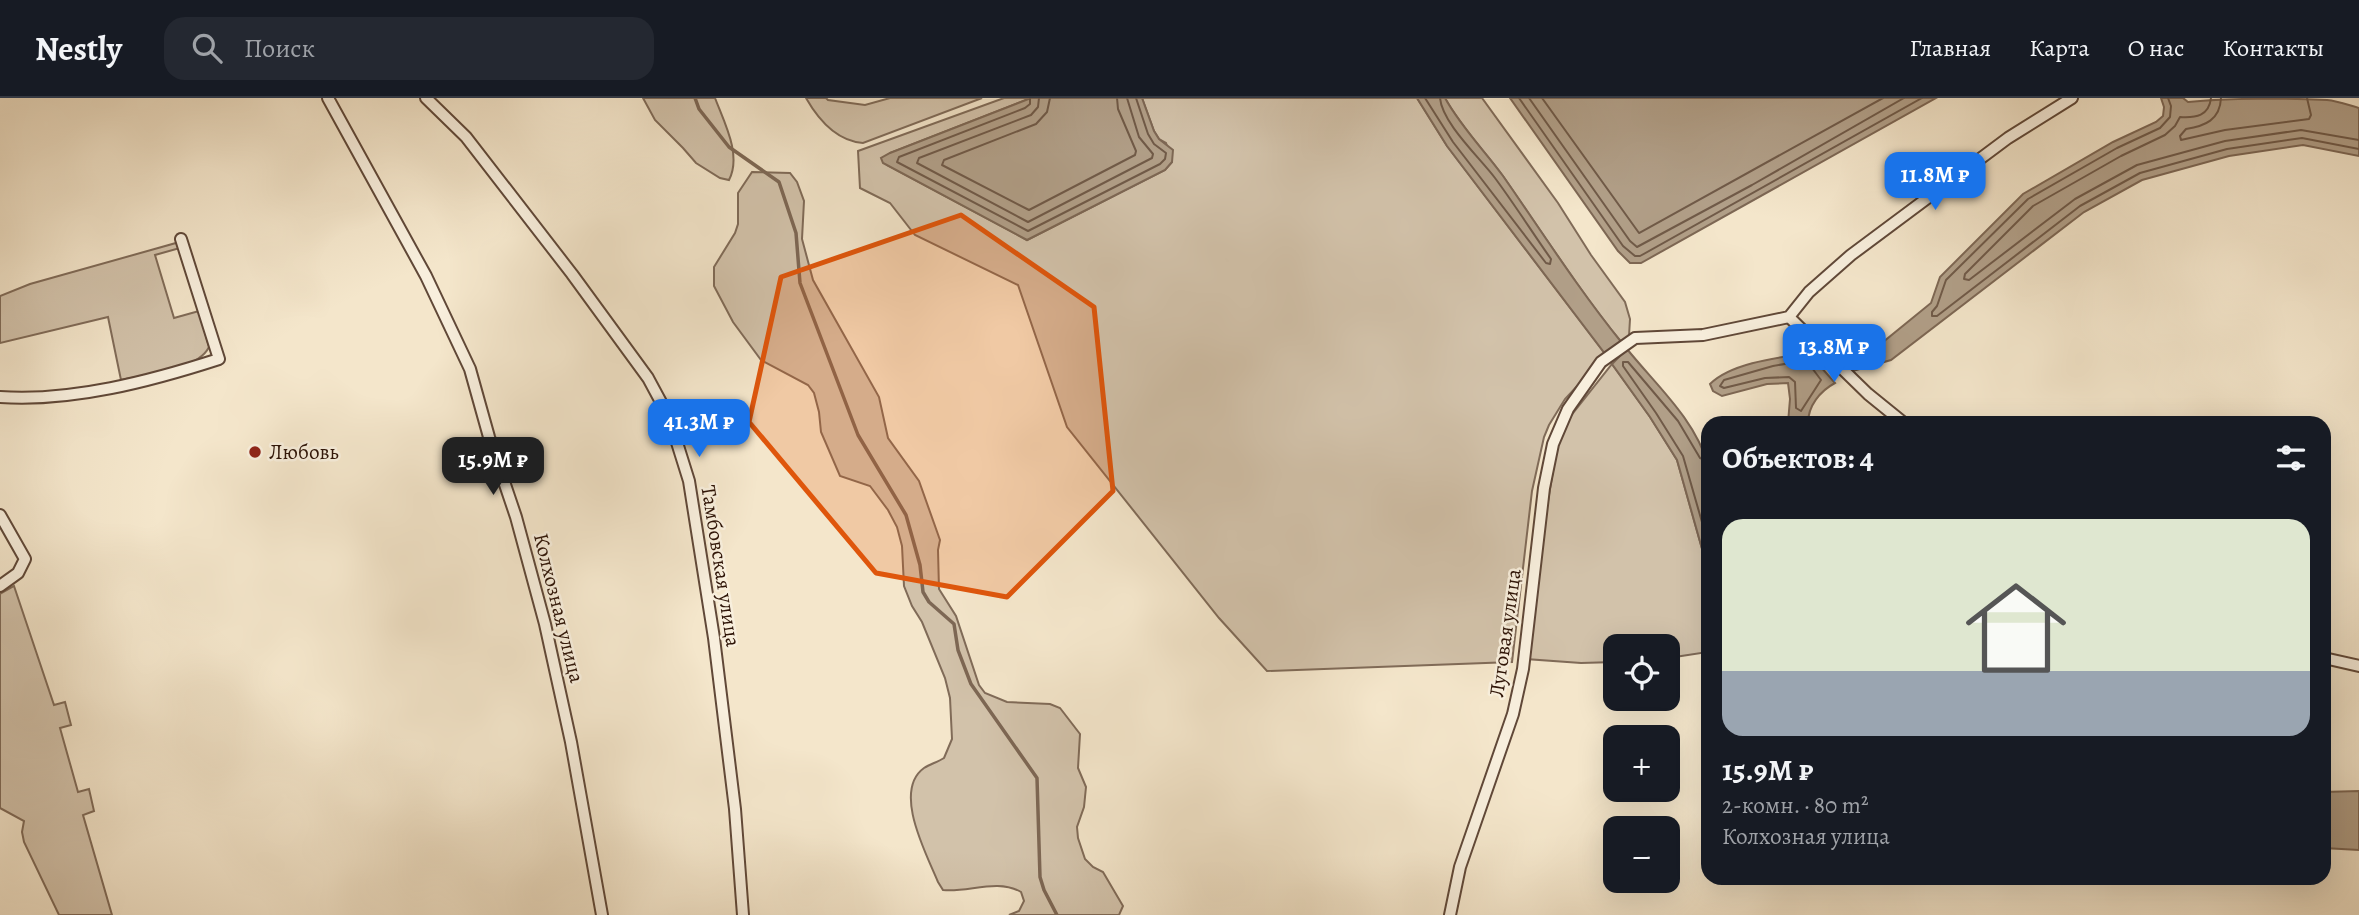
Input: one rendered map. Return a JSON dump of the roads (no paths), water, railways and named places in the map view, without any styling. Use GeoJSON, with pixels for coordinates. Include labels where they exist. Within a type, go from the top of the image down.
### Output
{"type":"FeatureCollection","features":[{"type":"Feature","properties":{"kind":"street","name":"Колхозная улица"},"geometry":{"type":"LineString","coordinates":[[328,98],[426,276],[470,369],[516,517],[545,624],[571,742],[602,915]]}},
{"type":"Feature","properties":{"kind":"street","name":"Тамбовская улица"},"geometry":{"type":"LineString","coordinates":[[426,98],[466,137],[564,262],[648,378],[669,417],[689,481],[712,625],[735,809],[743,915]]}},
{"type":"Feature","properties":{"kind":"street"},"geometry":{"type":"LineString","coordinates":[[1895,416],[1868,394],[1789,317],[1809,292],[1851,255],[2008,138],[2072,98]]}},
{"type":"Feature","properties":{"kind":"street"},"geometry":{"type":"LineString","coordinates":[[0,397],[42,397],[99,390],[180,372],[219,359],[181,239]]}},
{"type":"Feature","properties":{"kind":"street","name":"Луговая улица"},"geometry":{"type":"LineString","coordinates":[[1450,915],[1460,867],[1513,714],[1521,680],[1545,488],[1553,444],[1568,409],[1601,362],[1635,338],[1703,335],[1789,317]]}},
{"type":"Feature","properties":{"kind":"street"},"geometry":{"type":"LineString","coordinates":[[0,515],[25,559],[18,573],[0,586]]}},
{"type":"Feature","properties":{"kind":"street"},"geometry":{"type":"LineString","coordinates":[[2331,660],[2359,666]]}},
{"type":"Feature","properties":{"kind":"water"},"geometry":{"type":"Polygon","coordinates":[[[1031,98],[1142,98],[1154,131],[1159,139],[1173,150],[1172,162],[1165,170],[1027,240],[883,163],[881,158],[890,153],[1031,98]]]}},
{"type":"Feature","properties":{"kind":"water"},"geometry":{"type":"Polygon","coordinates":[[[1417,98],[1445,98],[1622,343],[1606,355],[1447,146],[1417,98]]]}},
{"type":"Feature","properties":{"kind":"water"},"geometry":{"type":"Polygon","coordinates":[[[1510,98],[1936,98],[1641,263],[1630,263],[1618,251],[1510,98]]]}},
{"type":"Feature","properties":{"kind":"water"},"geometry":{"type":"Polygon","coordinates":[[[2161,98],[2183,98],[2188,102],[2276,99],[2343,103],[2359,108],[2359,156],[2303,145],[2229,156],[2142,180],[2084,212],[1891,360],[1849,372],[1838,357],[1883,342],[1931,303],[1940,277],[2023,194],[2113,142],[2156,122],[2163,116],[2161,98]]]}},
{"type":"Feature","properties":{"kind":"water"},"geometry":{"type":"Polygon","coordinates":[[[1627,349],[1674,403],[1701,446],[1701,545],[1677,460],[1612,364],[1627,349]]]}},
{"type":"Feature","properties":{"kind":"water"},"geometry":{"type":"Polygon","coordinates":[[[1802,354],[1813,358],[1835,383],[1824,390],[1816,400],[1809,416],[1789,416],[1788,383],[1767,384],[1722,396],[1713,391],[1710,384],[1729,371],[1766,360],[1802,354]]]}},
{"type":"Feature","properties":{"kind":"water"},"geometry":{"type":"Polygon","coordinates":[[[2359,791],[2359,850],[2331,848],[2331,792],[2359,791]]]}},
{"type":"Feature","properties":{"kind":"waterway"},"geometry":{"type":"LineString","coordinates":[[695,98],[699,109],[729,147],[779,182],[796,233],[800,283],[858,435],[906,515],[920,565],[923,592],[929,602],[954,624],[958,650],[971,684],[1037,778],[1040,877],[1057,915]]}},
{"type":"Feature","properties":{"kind":"place","name":"Любовь"},"geometry":{"type":"Point","coordinates":[255,452]}}]}
